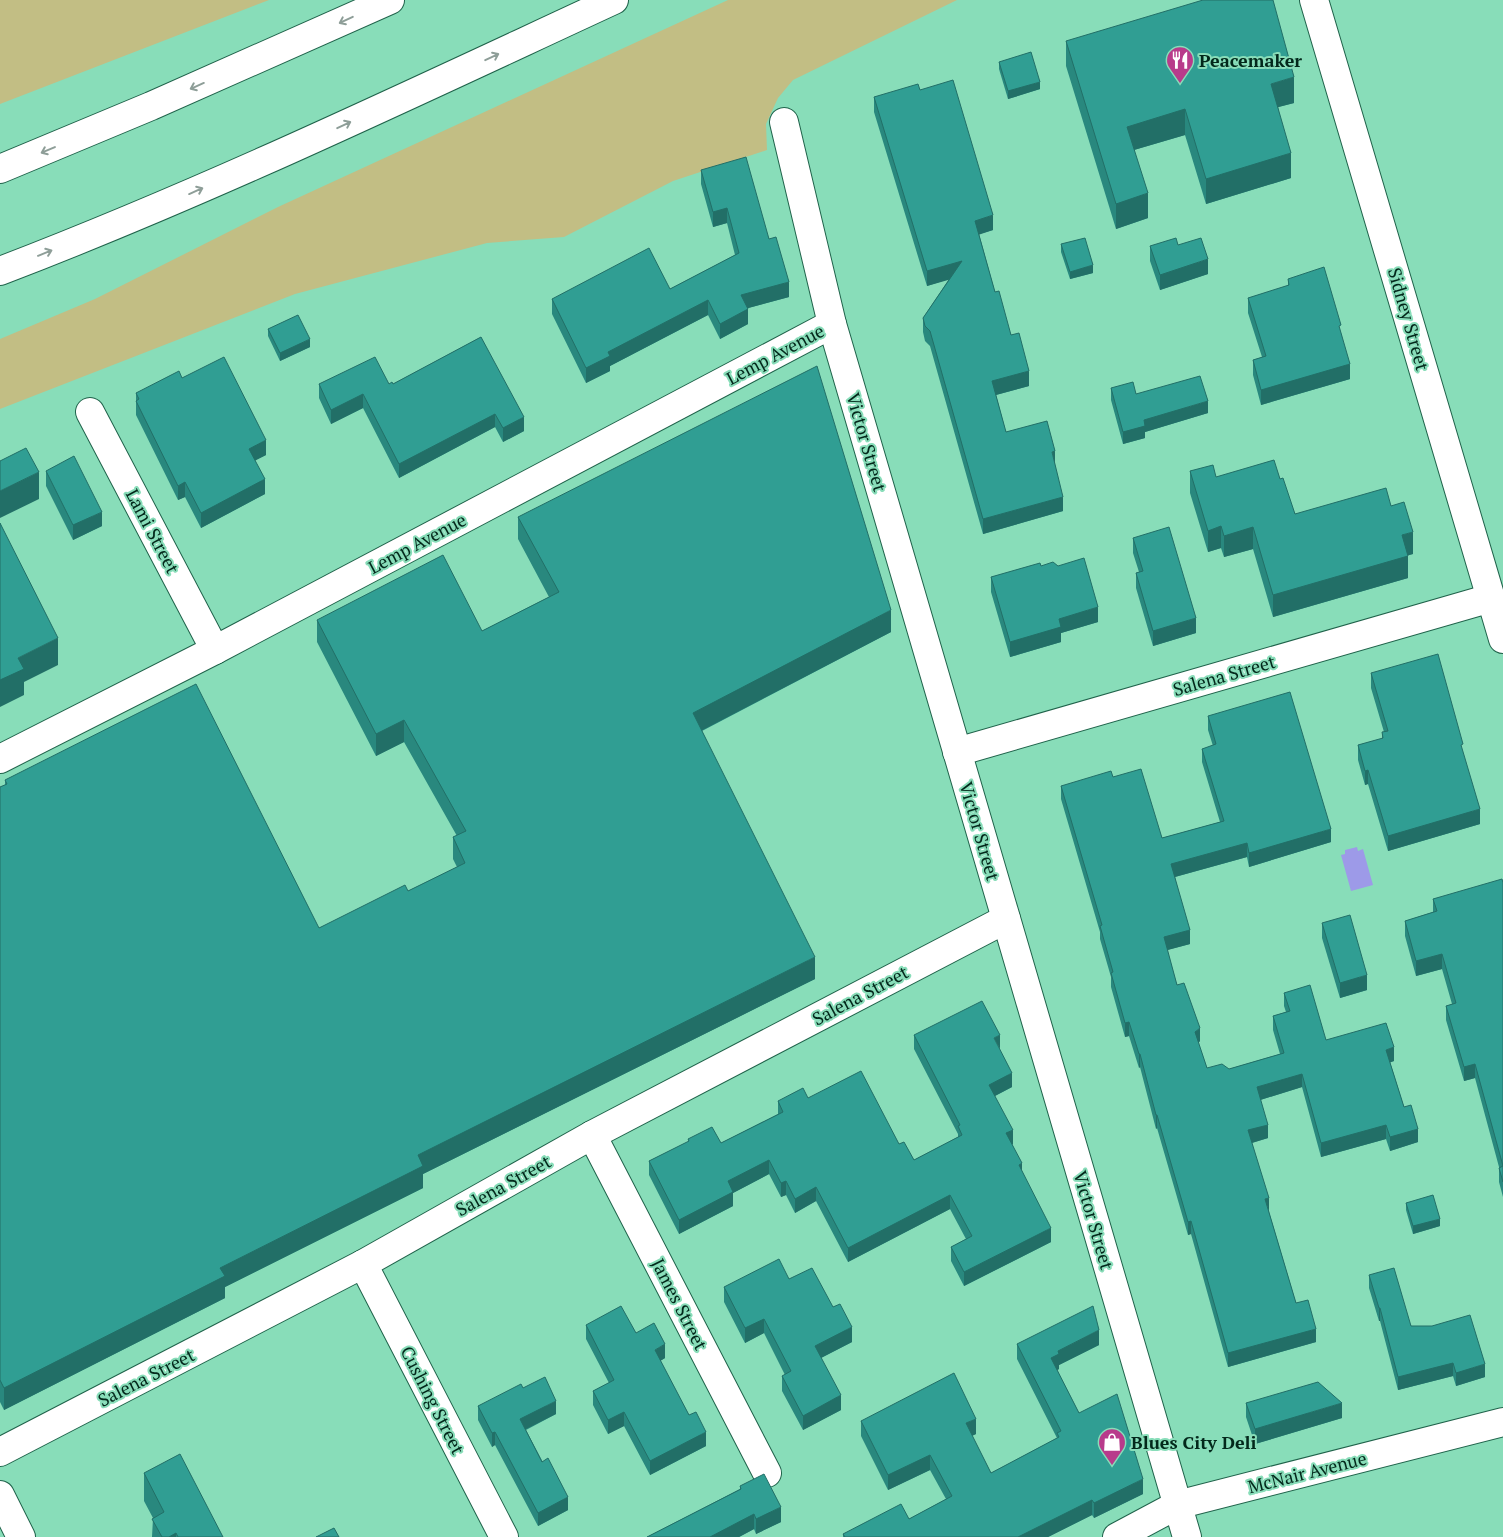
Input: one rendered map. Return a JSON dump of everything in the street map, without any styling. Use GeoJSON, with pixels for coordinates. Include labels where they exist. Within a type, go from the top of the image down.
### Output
{"type":"FeatureCollection","features":[{"type":"Feature","properties":{"kind":"main road"},"geometry":{"type":"LineString","coordinates":[[0,169],[151,106],[390,0]]}},
{"type":"Feature","properties":{"kind":"main road"},"geometry":{"type":"LineString","coordinates":[[0,271],[168,203],[316,138],[614,0]]}},
{"type":"Feature","properties":{"kind":"main road","name":"Sidney Street"},"geometry":{"type":"LineString","coordinates":[[1314,0],[1503,639]]}},
{"type":"Feature","properties":{"kind":"main road","name":"Victor Street"},"geometry":{"type":"LineString","coordinates":[[784,122],[832,324],[1187,1537]]}},
{"type":"Feature","properties":{"kind":"main road","name":"Lemp Avenue"},"geometry":{"type":"LineString","coordinates":[[0,759],[215,650],[832,324]]}},
{"type":"Feature","properties":{"kind":"main road","name":"Lami Street"},"geometry":{"type":"LineString","coordinates":[[90,412],[215,650]]}},
{"type":"Feature","properties":{"kind":"main road","name":"Salena Street"},"geometry":{"type":"LineString","coordinates":[[957,752],[1491,598]]}},
{"type":"Feature","properties":{"kind":"main road","name":"Salena Street"},"geometry":{"type":"LineString","coordinates":[[0,1452],[363,1264],[592,1135],[1006,919]]}},
{"type":"Feature","properties":{"kind":"main road","name":"James Street"},"geometry":{"type":"LineString","coordinates":[[592,1135],[767,1473]]}},
{"type":"Feature","properties":{"kind":"main road","name":"Cushing Street"},"geometry":{"type":"LineString","coordinates":[[363,1264],[504,1537]]}},
{"type":"Feature","properties":{"kind":"main road","name":"McNair Avenue"},"geometry":{"type":"LineString","coordinates":[[1117,1537],[1177,1505],[1503,1422]]}},
{"type":"Feature","properties":{"kind":"main road"},"geometry":{"type":"LineString","coordinates":[[0,1494],[21,1537]]}},
{"type":"Feature","properties":{"kind":"shaded area"},"geometry":{"type":"Polygon","coordinates":[[[0,0],[269,0],[0,104],[0,0]]]}},
{"type":"Feature","properties":{"kind":"shaded area"},"geometry":{"type":"Polygon","coordinates":[[[728,0],[957,0],[793,80],[778,98],[766,124],[767,150],[673,181],[564,237],[487,243],[295,294],[0,409],[0,339],[95,299],[278,207],[728,0]]]}},
{"type":"Feature","properties":{"kind":"shaded area"},"geometry":{"type":"Polygon","coordinates":[[[1357,847],[1358,851],[1363,849],[1373,885],[1351,891],[1341,855],[1345,854],[1345,850],[1357,847]]]}},
{"type":"Feature","properties":{"kind":"building","name":"Peacemaker"},"geometry":{"type":"Polygon","coordinates":[[[1203,0],[1273,0],[1294,77],[1271,84],[1291,153],[1206,179],[1185,109],[1127,127],[1148,193],[1116,204],[1066,41],[1203,0]]]}},
{"type":"Feature","properties":{"kind":"building"},"geometry":{"type":"Polygon","coordinates":[[[1031,52],[1040,82],[1008,91],[999,62],[1031,52]]]}},
{"type":"Feature","properties":{"kind":"building"},"geometry":{"type":"Polygon","coordinates":[[[953,80],[993,215],[975,221],[995,292],[999,291],[1011,335],[1019,333],[1029,371],[992,381],[1006,432],[1047,421],[1055,451],[1052,452],[1063,497],[983,519],[930,331],[925,326],[923,318],[962,261],[927,271],[874,97],[918,84],[920,90],[953,80]]]}},
{"type":"Feature","properties":{"kind":"building"},"geometry":{"type":"Polygon","coordinates":[[[746,157],[769,239],[776,237],[789,282],[741,295],[748,309],[720,324],[708,300],[608,352],[610,356],[586,368],[552,299],[649,248],[670,289],[739,253],[727,208],[713,212],[701,170],[746,157]]]}},
{"type":"Feature","properties":{"kind":"building"},"geometry":{"type":"Polygon","coordinates":[[[1085,238],[1093,265],[1070,272],[1061,244],[1085,238]]]}},
{"type":"Feature","properties":{"kind":"building"},"geometry":{"type":"Polygon","coordinates":[[[1176,238],[1178,245],[1201,238],[1208,259],[1160,275],[1150,246],[1176,238]]]}},
{"type":"Feature","properties":{"kind":"building"},"geometry":{"type":"Polygon","coordinates":[[[1324,267],[1350,364],[1261,390],[1253,360],[1266,356],[1248,298],[1289,285],[1288,279],[1324,267]]]}},
{"type":"Feature","properties":{"kind":"building"},"geometry":{"type":"Polygon","coordinates":[[[298,315],[310,339],[280,353],[268,329],[298,315]]]}},
{"type":"Feature","properties":{"kind":"building"},"geometry":{"type":"Polygon","coordinates":[[[481,337],[524,417],[503,428],[495,414],[399,464],[363,394],[331,410],[319,384],[375,357],[389,384],[392,382],[393,384],[481,337]]]}},
{"type":"Feature","properties":{"kind":"building"},"geometry":{"type":"Polygon","coordinates":[[[224,357],[266,440],[249,449],[265,479],[201,513],[185,482],[178,486],[136,401],[139,399],[136,393],[179,371],[182,378],[224,357]]]}},
{"type":"Feature","properties":{"kind":"building"},"geometry":{"type":"Polygon","coordinates":[[[817,366],[891,610],[693,713],[815,957],[418,1155],[423,1166],[220,1268],[225,1276],[4,1388],[0,1380],[0,787],[7,784],[5,780],[196,684],[319,928],[405,885],[408,891],[465,863],[453,837],[466,831],[404,720],[376,734],[317,620],[443,555],[482,631],[559,592],[518,517],[817,366]]]}},
{"type":"Feature","properties":{"kind":"building"},"geometry":{"type":"Polygon","coordinates":[[[1200,376],[1208,401],[1144,420],[1145,426],[1123,432],[1111,388],[1133,382],[1136,394],[1200,376]]]}},
{"type":"Feature","properties":{"kind":"building"},"geometry":{"type":"Polygon","coordinates":[[[26,448],[39,472],[0,491],[0,461],[26,448]]]}},
{"type":"Feature","properties":{"kind":"building"},"geometry":{"type":"Polygon","coordinates":[[[74,456],[102,512],[73,525],[46,471],[74,456]]]}},
{"type":"Feature","properties":{"kind":"building"},"geometry":{"type":"Polygon","coordinates":[[[1274,460],[1280,479],[1283,478],[1295,514],[1386,488],[1391,506],[1404,502],[1413,532],[1402,535],[1408,556],[1273,595],[1253,527],[1224,536],[1221,526],[1208,531],[1190,471],[1213,465],[1216,477],[1274,460]]]}},
{"type":"Feature","properties":{"kind":"building"},"geometry":{"type":"Polygon","coordinates":[[[0,523],[58,638],[18,658],[24,669],[0,680],[0,523]]]}},
{"type":"Feature","properties":{"kind":"building"},"geometry":{"type":"Polygon","coordinates":[[[1169,527],[1196,618],[1153,631],[1136,573],[1143,571],[1133,538],[1169,527]]]}},
{"type":"Feature","properties":{"kind":"building"},"geometry":{"type":"Polygon","coordinates":[[[1084,558],[1098,607],[1059,619],[1061,627],[1010,642],[991,577],[1040,563],[1041,566],[1053,562],[1058,566],[1084,558]]]}},
{"type":"Feature","properties":{"kind":"building"},"geometry":{"type":"Polygon","coordinates":[[[1438,654],[1463,744],[1461,745],[1480,809],[1388,836],[1368,770],[1365,771],[1358,745],[1383,738],[1382,732],[1388,731],[1371,673],[1438,654]]]}},
{"type":"Feature","properties":{"kind":"building"},"geometry":{"type":"Polygon","coordinates":[[[1290,692],[1331,829],[1249,853],[1247,843],[1171,864],[1190,930],[1164,937],[1177,985],[1184,983],[1200,1028],[1195,1032],[1207,1068],[1222,1064],[1229,1069],[1284,1053],[1273,1016],[1290,1011],[1284,993],[1310,985],[1326,1040],[1386,1023],[1394,1047],[1386,1050],[1404,1107],[1411,1105],[1418,1129],[1390,1137],[1386,1125],[1321,1143],[1302,1074],[1257,1087],[1268,1125],[1248,1130],[1269,1198],[1265,1199],[1296,1303],[1308,1300],[1316,1329],[1228,1353],[1191,1221],[1188,1222],[1156,1115],[1140,1054],[1129,1022],[1125,1023],[1111,973],[1113,972],[1100,926],[1102,925],[1061,786],[1111,771],[1113,777],[1141,769],[1162,838],[1224,821],[1202,749],[1216,744],[1208,716],[1290,692]]]}},
{"type":"Feature","properties":{"kind":"building"},"geometry":{"type":"Polygon","coordinates":[[[1502,879],[1503,1166],[1475,1064],[1464,1067],[1446,1006],[1456,1003],[1442,954],[1416,961],[1405,921],[1437,911],[1433,899],[1502,879]]]}},
{"type":"Feature","properties":{"kind":"building"},"geometry":{"type":"Polygon","coordinates":[[[1350,915],[1367,975],[1340,983],[1322,923],[1350,915]]]}},
{"type":"Feature","properties":{"kind":"building"},"geometry":{"type":"Polygon","coordinates":[[[982,1001],[1000,1035],[994,1038],[1012,1073],[989,1085],[1013,1130],[1006,1133],[1022,1163],[1019,1165],[1051,1228],[964,1272],[951,1247],[972,1236],[950,1195],[848,1248],[816,1187],[795,1199],[786,1181],[781,1183],[769,1160],[728,1181],[733,1192],[679,1220],[649,1161],[712,1127],[721,1143],[783,1112],[778,1101],[803,1088],[808,1098],[861,1071],[899,1144],[904,1142],[914,1160],[962,1135],[958,1126],[960,1125],[914,1035],[982,1001]]]}},
{"type":"Feature","properties":{"kind":"building"},"geometry":{"type":"Polygon","coordinates":[[[1503,1166],[1503,1182],[1499,1168],[1503,1166]]]}},
{"type":"Feature","properties":{"kind":"building"},"geometry":{"type":"Polygon","coordinates":[[[1433,1195],[1440,1219],[1413,1226],[1406,1203],[1433,1195]]]}},
{"type":"Feature","properties":{"kind":"building"},"geometry":{"type":"Polygon","coordinates":[[[779,1259],[789,1279],[812,1268],[833,1307],[840,1304],[852,1327],[815,1346],[841,1395],[803,1416],[782,1376],[791,1371],[764,1319],[745,1328],[724,1287],[779,1259]]]}},
{"type":"Feature","properties":{"kind":"building"},"geometry":{"type":"Polygon","coordinates":[[[1394,1268],[1411,1326],[1432,1326],[1470,1315],[1485,1364],[1456,1373],[1453,1363],[1398,1377],[1380,1308],[1369,1275],[1394,1268]]]}},
{"type":"Feature","properties":{"kind":"building"},"geometry":{"type":"Polygon","coordinates":[[[621,1306],[636,1333],[654,1323],[665,1344],[655,1350],[689,1415],[696,1412],[706,1432],[650,1461],[624,1412],[608,1420],[593,1391],[614,1380],[586,1325],[621,1306]]]}},
{"type":"Feature","properties":{"kind":"building"},"geometry":{"type":"Polygon","coordinates":[[[1093,1306],[1099,1330],[1058,1351],[1059,1354],[1051,1358],[1079,1413],[1117,1394],[1143,1479],[1094,1503],[1092,1500],[1018,1537],[845,1537],[843,1534],[901,1504],[909,1519],[952,1496],[930,1455],[888,1475],[861,1421],[954,1373],[976,1419],[966,1423],[991,1473],[1059,1437],[1057,1433],[1061,1431],[1017,1344],[1093,1306]]]}},
{"type":"Feature","properties":{"kind":"building"},"geometry":{"type":"Polygon","coordinates":[[[545,1377],[556,1401],[520,1419],[542,1462],[548,1458],[568,1497],[538,1513],[495,1432],[492,1433],[478,1406],[521,1384],[523,1388],[545,1377]]]}},
{"type":"Feature","properties":{"kind":"building"},"geometry":{"type":"Polygon","coordinates":[[[1318,1382],[1342,1403],[1255,1429],[1246,1403],[1318,1382]]]}},
{"type":"Feature","properties":{"kind":"building"},"geometry":{"type":"Polygon","coordinates":[[[180,1454],[223,1537],[178,1537],[176,1533],[169,1537],[162,1537],[152,1519],[164,1512],[144,1473],[180,1454]]]}},
{"type":"Feature","properties":{"kind":"building"},"geometry":{"type":"Polygon","coordinates":[[[764,1474],[781,1507],[756,1519],[754,1514],[710,1537],[647,1537],[741,1489],[740,1486],[764,1474]]]}},
{"type":"Feature","properties":{"kind":"building"},"geometry":{"type":"Polygon","coordinates":[[[334,1528],[339,1537],[316,1537],[334,1528]]]}},
{"type":"Feature","properties":{"kind":"place","name":"Peacemaker"},"geometry":{"type":"Point","coordinates":[1180,84]}},
{"type":"Feature","properties":{"kind":"place","name":"Blues City Deli"},"geometry":{"type":"Point","coordinates":[1112,1466]}}]}
